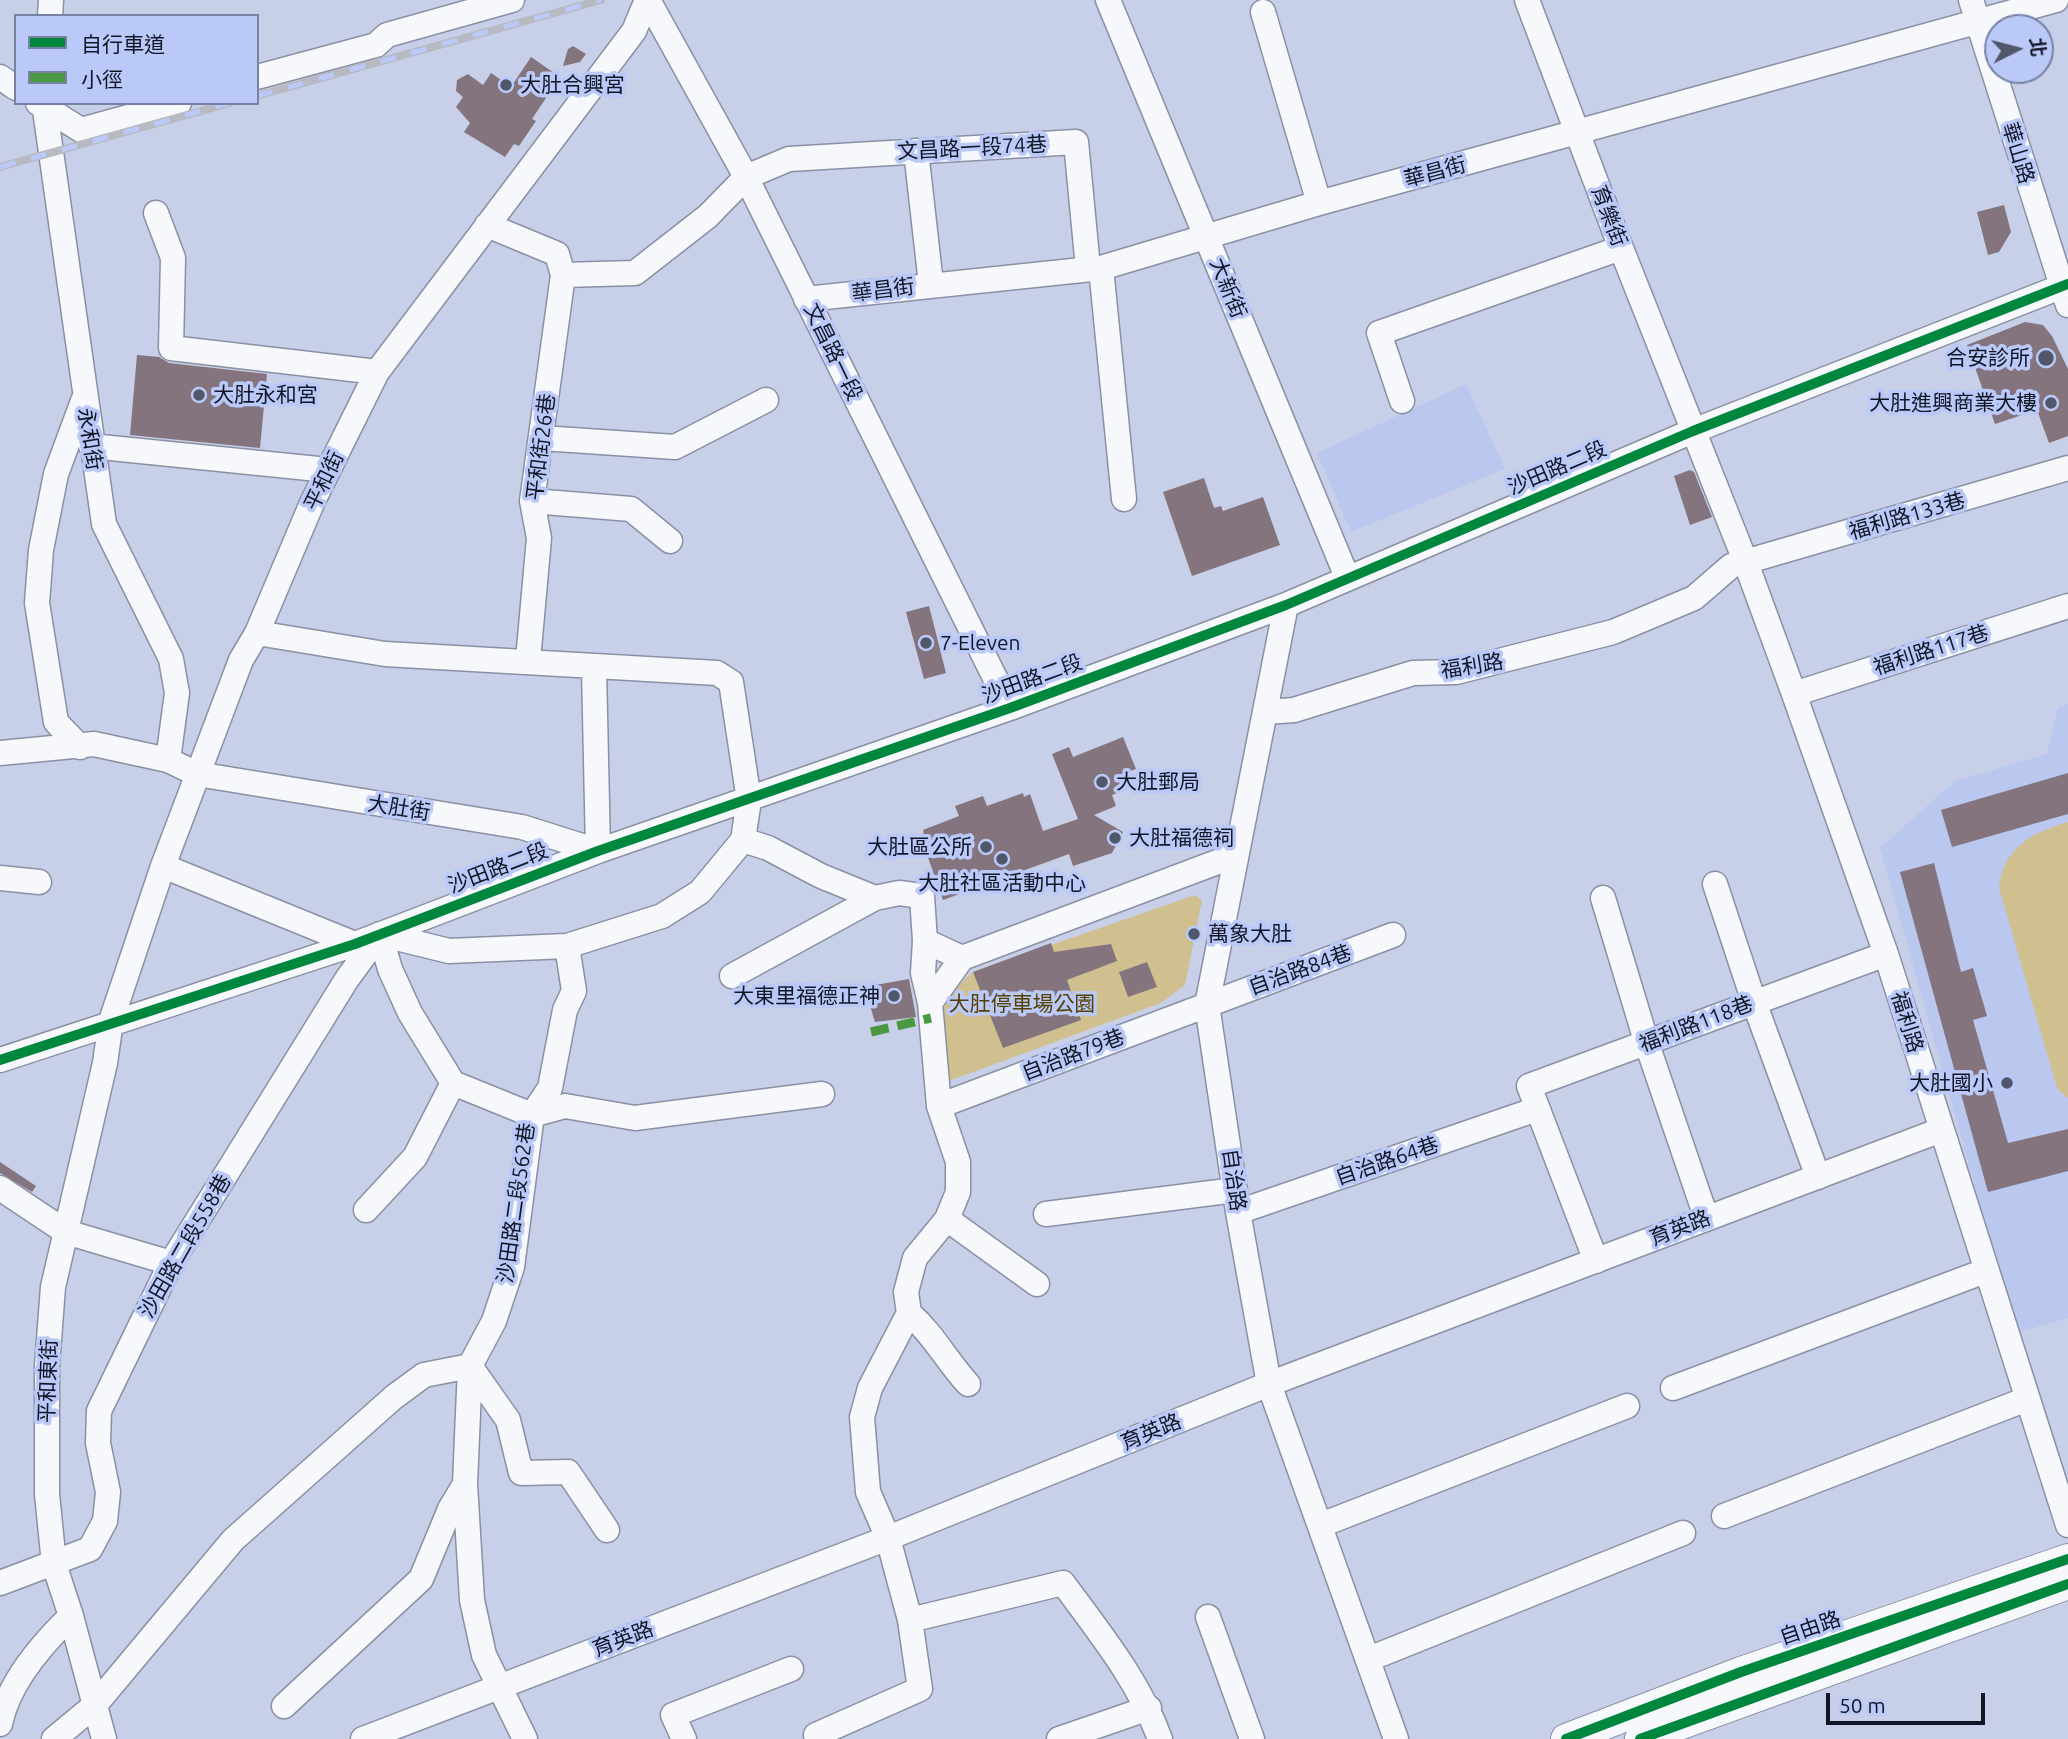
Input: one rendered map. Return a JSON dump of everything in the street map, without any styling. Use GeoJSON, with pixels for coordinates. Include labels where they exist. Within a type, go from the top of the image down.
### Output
{"type":"FeatureCollection","features":[{"type":"Feature","properties":{"kind":"main road","name":"自由路"},"geometry":{"type":"LineString","coordinates":[[1566,1739],[1741,1672],[2068,1559]]}},
{"type":"Feature","properties":{"kind":"main road"},"geometry":{"type":"LineString","coordinates":[[1640,1739],[2068,1584]]}},
{"type":"Feature","properties":{"kind":"street"},"geometry":{"type":"LineString","coordinates":[[259,76],[376,45],[387,35],[512,0]]}},
{"type":"Feature","properties":{"kind":"street","name":"文昌路一段"},"geometry":{"type":"LineString","coordinates":[[648,0],[746,177],[1010,708]]}},
{"type":"Feature","properties":{"kind":"street","name":"平和街"},"geometry":{"type":"LineString","coordinates":[[111,1021],[163,866],[241,660],[257,633],[328,470],[377,372],[634,31],[648,0]]}},
{"type":"Feature","properties":{"kind":"street","name":"大新街"},"geometry":{"type":"LineString","coordinates":[[1108,0],[1346,578]]}},
{"type":"Feature","properties":{"kind":"street","name":"育樂街"},"geometry":{"type":"LineString","coordinates":[[1527,0],[1693,431]]}},
{"type":"Feature","properties":{"kind":"street","name":"華昌街"},"geometry":{"type":"LineString","coordinates":[[806,299],[1095,268],[1319,203],[1577,134],[1974,11],[2056,0]]}},
{"type":"Feature","properties":{"kind":"street","name":"華山路"},"geometry":{"type":"LineString","coordinates":[[1974,11],[2065,292]]}},
{"type":"Feature","properties":{"kind":"street"},"geometry":{"type":"LineString","coordinates":[[1263,12],[1319,203]]}},
{"type":"Feature","properties":{"kind":"street"},"geometry":{"type":"LineString","coordinates":[[42,105],[81,130],[172,105]]}},
{"type":"Feature","properties":{"kind":"street","name":"永和街"},"geometry":{"type":"LineString","coordinates":[[42,105],[104,524],[171,659],[177,693],[168,760]]}},
{"type":"Feature","properties":{"kind":"street","name":"文昌路一段74巷"},"geometry":{"type":"LineString","coordinates":[[746,177],[789,159],[1076,142],[1095,268]]}},
{"type":"Feature","properties":{"kind":"street"},"geometry":{"type":"LineString","coordinates":[[916,151],[931,284]]}},
{"type":"Feature","properties":{"kind":"street"},"geometry":{"type":"LineString","coordinates":[[487,225],[557,254],[562,261],[563,275],[635,272],[708,216],[746,177]]}},
{"type":"Feature","properties":{"kind":"street"},"geometry":{"type":"LineString","coordinates":[[156,213],[173,258],[171,348],[377,372]]}},
{"type":"Feature","properties":{"kind":"street"},"geometry":{"type":"LineString","coordinates":[[1402,401],[1379,333],[1621,248]]}},
{"type":"Feature","properties":{"kind":"street"},"geometry":{"type":"LineString","coordinates":[[1095,268],[1124,499]]}},
{"type":"Feature","properties":{"kind":"street","name":"平和街26巷"},"geometry":{"type":"LineString","coordinates":[[528,660],[539,538],[532,501],[563,275]]}},
{"type":"Feature","properties":{"kind":"street","name":"沙田路二段"},"geometry":{"type":"LineString","coordinates":[[0,1060],[111,1021],[355,944],[598,850],[1010,708],[1286,605],[1693,431],[2065,292]]}},
{"type":"Feature","properties":{"kind":"street"},"geometry":{"type":"LineString","coordinates":[[80,747],[56,722],[37,603],[41,550],[56,474],[84,397]]}},
{"type":"Feature","properties":{"kind":"street"},"geometry":{"type":"LineString","coordinates":[[542,438],[675,447],[766,400]]}},
{"type":"Feature","properties":{"kind":"street","name":"福利路"},"geometry":{"type":"LineString","coordinates":[[1693,431],[1746,563],[1886,954],[2068,1525]]}},
{"type":"Feature","properties":{"kind":"street"},"geometry":{"type":"LineString","coordinates":[[91,446],[328,470]]}},
{"type":"Feature","properties":{"kind":"street","name":"福利路133巷"},"geometry":{"type":"LineString","coordinates":[[1746,563],[2068,468]]}},
{"type":"Feature","properties":{"kind":"street"},"geometry":{"type":"LineString","coordinates":[[532,501],[631,509],[670,541]]}},
{"type":"Feature","properties":{"kind":"street","name":"福利路"},"geometry":{"type":"LineString","coordinates":[[1265,712],[1294,710],[1413,673],[1456,672],[1613,632],[1694,598],[1731,566],[1746,563]]}},
{"type":"Feature","properties":{"kind":"street","name":"自治路"},"geometry":{"type":"LineString","coordinates":[[1286,605],[1207,1005],[1236,1201],[1269,1384],[1370,1659],[1396,1739]]}},
{"type":"Feature","properties":{"kind":"street","name":"福利路117巷"},"geometry":{"type":"LineString","coordinates":[[1794,694],[2068,606]]}},
{"type":"Feature","properties":{"kind":"street"},"geometry":{"type":"LineString","coordinates":[[257,633],[385,654],[528,660],[594,668],[717,673],[731,682],[749,800],[743,841],[701,892],[662,916],[566,946],[449,951],[380,934],[390,969],[410,1013],[453,1083],[415,1157],[366,1210]]}},
{"type":"Feature","properties":{"kind":"street"},"geometry":{"type":"LineString","coordinates":[[594,668],[598,850]]}},
{"type":"Feature","properties":{"kind":"street"},"geometry":{"type":"LineString","coordinates":[[0,753],[94,744],[168,760],[197,774]]}},
{"type":"Feature","properties":{"kind":"street","name":"大肚街"},"geometry":{"type":"LineString","coordinates":[[197,774],[522,827],[598,850]]}},
{"type":"Feature","properties":{"kind":"street"},"geometry":{"type":"LineString","coordinates":[[743,841],[768,848],[821,876],[875,898]]}},
{"type":"Feature","properties":{"kind":"street"},"geometry":{"type":"LineString","coordinates":[[930,1003],[962,958],[1237,855]]}},
{"type":"Feature","properties":{"kind":"street"},"geometry":{"type":"LineString","coordinates":[[163,866],[355,944]]}},
{"type":"Feature","properties":{"kind":"street"},"geometry":{"type":"LineString","coordinates":[[0,878],[39,882]]}},
{"type":"Feature","properties":{"kind":"street"},"geometry":{"type":"LineString","coordinates":[[1715,884],[1754,1002],[1818,1177]]}},
{"type":"Feature","properties":{"kind":"street"},"geometry":{"type":"LineString","coordinates":[[732,976],[875,898],[899,893],[922,897],[925,941],[923,973],[930,1003],[939,1106],[958,1163],[958,1192],[947,1219],[915,1258],[906,1292],[909,1313],[870,1388],[862,1417],[868,1493],[888,1538],[910,1620],[920,1689],[816,1735]]}},
{"type":"Feature","properties":{"kind":"street"},"geometry":{"type":"LineString","coordinates":[[1603,898],[1647,1044],[1706,1217]]}},
{"type":"Feature","properties":{"kind":"street","name":"沙田路二段558巷"},"geometry":{"type":"LineString","coordinates":[[0,1583],[90,1549],[105,1521],[108,1492],[98,1443],[99,1411],[171,1264],[347,979],[380,934]]}},
{"type":"Feature","properties":{"kind":"street","name":"自治路84巷"},"geometry":{"type":"LineString","coordinates":[[1207,1005],[1393,935]]}},
{"type":"Feature","properties":{"kind":"street"},"geometry":{"type":"LineString","coordinates":[[925,941],[962,958]]}},
{"type":"Feature","properties":{"kind":"street"},"geometry":{"type":"LineString","coordinates":[[532,1115],[550,1088],[565,1010],[574,991],[566,946]]}},
{"type":"Feature","properties":{"kind":"street","name":"福利路118巷"},"geometry":{"type":"LineString","coordinates":[[1537,1109],[1529,1086],[1886,954]]}},
{"type":"Feature","properties":{"kind":"street","name":"自治路79巷"},"geometry":{"type":"LineString","coordinates":[[939,1106],[1207,1005]]}},
{"type":"Feature","properties":{"kind":"street","name":"平和東街"},"geometry":{"type":"LineString","coordinates":[[104,1739],[54,1564],[47,1494],[47,1366],[53,1287],[105,1063],[111,1021]]}},
{"type":"Feature","properties":{"kind":"street","name":"沙田路二段562巷"},"geometry":{"type":"LineString","coordinates":[[453,1083],[532,1115],[512,1267],[494,1321],[470,1366]]}},
{"type":"Feature","properties":{"kind":"street"},"geometry":{"type":"LineString","coordinates":[[532,1115],[565,1106],[635,1118],[822,1094]]}},
{"type":"Feature","properties":{"kind":"street"},"geometry":{"type":"LineString","coordinates":[[1537,1109],[1596,1261]]}},
{"type":"Feature","properties":{"kind":"street","name":"自治路64巷"},"geometry":{"type":"LineString","coordinates":[[1046,1214],[1236,1201],[1537,1109]]}},
{"type":"Feature","properties":{"kind":"street","name":"育英路"},"geometry":{"type":"LineString","coordinates":[[363,1739],[888,1538],[1269,1384],[1941,1130]]}},
{"type":"Feature","properties":{"kind":"street"},"geometry":{"type":"LineString","coordinates":[[0,1188],[66,1232],[171,1264]]}},
{"type":"Feature","properties":{"kind":"street"},"geometry":{"type":"LineString","coordinates":[[947,1219],[1037,1284]]}},
{"type":"Feature","properties":{"kind":"street"},"geometry":{"type":"LineString","coordinates":[[1673,1388],[1985,1271]]}},
{"type":"Feature","properties":{"kind":"street"},"geometry":{"type":"LineString","coordinates":[[909,1313],[930,1332],[952,1367],[968,1384]]}},
{"type":"Feature","properties":{"kind":"street"},"geometry":{"type":"LineString","coordinates":[[470,1366],[465,1485],[472,1600],[484,1655],[525,1739]]}},
{"type":"Feature","properties":{"kind":"street"},"geometry":{"type":"LineString","coordinates":[[470,1366],[508,1420],[521,1473],[568,1472],[607,1530]]}},
{"type":"Feature","properties":{"kind":"street"},"geometry":{"type":"LineString","coordinates":[[54,1739],[95,1705],[233,1540],[394,1397],[424,1375],[470,1366]]}},
{"type":"Feature","properties":{"kind":"street"},"geometry":{"type":"LineString","coordinates":[[1724,1516],[2027,1399]]}},
{"type":"Feature","properties":{"kind":"street"},"geometry":{"type":"LineString","coordinates":[[1321,1525],[1627,1406]]}},
{"type":"Feature","properties":{"kind":"street"},"geometry":{"type":"LineString","coordinates":[[284,1706],[421,1579],[450,1510],[465,1485]]}},
{"type":"Feature","properties":{"kind":"street"},"geometry":{"type":"LineString","coordinates":[[1370,1659],[1683,1533]]}},
{"type":"Feature","properties":{"kind":"street"},"geometry":{"type":"LineString","coordinates":[[910,1620],[1063,1583],[1114,1652],[1149,1708],[1160,1739]]}},
{"type":"Feature","properties":{"kind":"street"},"geometry":{"type":"LineString","coordinates":[[0,1724],[3,1709],[42,1644],[71,1616]]}},
{"type":"Feature","properties":{"kind":"street"},"geometry":{"type":"LineString","coordinates":[[1208,1617],[1252,1739]]}},
{"type":"Feature","properties":{"kind":"street"},"geometry":{"type":"LineString","coordinates":[[684,1739],[673,1715],[791,1669]]}},
{"type":"Feature","properties":{"kind":"street"},"geometry":{"type":"LineString","coordinates":[[1059,1739],[1149,1708]]}},
{"type":"Feature","properties":{"kind":"shaded area"},"geometry":{"type":"Polygon","coordinates":[[[1466,384],[1505,469],[1351,532],[1317,453],[1466,384]]]}},
{"type":"Feature","properties":{"kind":"shaded area","name":"大肚國小"},"geometry":{"type":"Polygon","coordinates":[[[2068,704],[2068,1318],[2016,1333],[1880,848],[1955,781],[2047,754],[2058,708],[2068,704]]]}},
{"type":"Feature","properties":{"kind":"green space"},"geometry":{"type":"Polygon","coordinates":[[[2068,822],[2068,1099],[2057,1088],[1999,888],[2006,862],[2013,852],[2031,837],[2068,822]]]}},
{"type":"Feature","properties":{"kind":"green space","name":"大肚停車場公園"},"geometry":{"type":"Polygon","coordinates":[[[1195,895],[1202,900],[1185,985],[1161,1003],[946,1082],[941,1035],[944,1009],[959,985],[973,972],[1195,895]]]}},
{"type":"Feature","properties":{"kind":"building"},"geometry":{"type":"Polygon","coordinates":[[[573,46],[586,54],[580,62],[563,66],[568,49],[573,46]]]}},
{"type":"Feature","properties":{"kind":"building"},"geometry":{"type":"Polygon","coordinates":[[[531,57],[560,77],[532,119],[536,121],[519,146],[514,144],[505,157],[464,132],[470,123],[456,107],[463,97],[456,91],[457,80],[468,74],[483,85],[491,73],[511,87],[531,57]]]}},
{"type":"Feature","properties":{"kind":"building"},"geometry":{"type":"Polygon","coordinates":[[[2004,205],[2011,232],[1999,252],[1988,255],[1977,212],[2004,205]]]}},
{"type":"Feature","properties":{"kind":"building"},"geometry":{"type":"Polygon","coordinates":[[[2025,322],[2043,325],[2052,336],[2068,369],[2068,436],[2049,443],[2037,410],[1995,424],[1967,345],[2025,322]]]}},
{"type":"Feature","properties":{"kind":"building","name":"大肚永和宮"},"geometry":{"type":"Polygon","coordinates":[[[137,355],[159,357],[169,363],[267,374],[260,448],[130,435],[137,355]]]}},
{"type":"Feature","properties":{"kind":"building"},"geometry":{"type":"Polygon","coordinates":[[[1690,470],[1694,472],[1712,517],[1690,525],[1674,476],[1690,470]]]}},
{"type":"Feature","properties":{"kind":"building"},"geometry":{"type":"Polygon","coordinates":[[[1204,478],[1214,508],[1221,506],[1223,511],[1263,497],[1280,545],[1192,576],[1163,492],[1204,478]]]}},
{"type":"Feature","properties":{"kind":"building","name":"7-Eleven"},"geometry":{"type":"Polygon","coordinates":[[[929,606],[946,673],[924,679],[906,612],[929,606]]]}},
{"type":"Feature","properties":{"kind":"building"},"geometry":{"type":"Polygon","coordinates":[[[1123,737],[1136,769],[1125,773],[1127,777],[1123,779],[1127,789],[1112,795],[1116,806],[1094,815],[1123,832],[1112,853],[1073,866],[1069,854],[943,900],[920,835],[924,833],[923,830],[959,816],[955,806],[983,796],[987,806],[1023,793],[1024,797],[1030,794],[1043,831],[1078,819],[1052,754],[1069,747],[1073,757],[1123,737]]]}},
{"type":"Feature","properties":{"kind":"building"},"geometry":{"type":"Polygon","coordinates":[[[2068,773],[2068,814],[1952,847],[1941,810],[2068,773]]]}},
{"type":"Feature","properties":{"kind":"building"},"geometry":{"type":"Polygon","coordinates":[[[1934,863],[1961,972],[1973,968],[1987,1016],[1973,1020],[2008,1143],[2068,1129],[2068,1171],[1988,1192],[1900,872],[1934,863]]]}},
{"type":"Feature","properties":{"kind":"building"},"geometry":{"type":"Polygon","coordinates":[[[1051,943],[1054,952],[1111,944],[1117,961],[1067,980],[1081,1020],[1003,1048],[973,972],[1051,943]]]}},
{"type":"Feature","properties":{"kind":"building"},"geometry":{"type":"Polygon","coordinates":[[[1147,962],[1157,987],[1128,997],[1119,972],[1147,962]]]}},
{"type":"Feature","properties":{"kind":"building","name":"大東里福德正神"},"geometry":{"type":"Polygon","coordinates":[[[909,979],[916,1017],[875,1022],[864,987],[909,979]]]}},
{"type":"Feature","properties":{"kind":"building"},"geometry":{"type":"Polygon","coordinates":[[[0,1162],[36,1186],[32,1192],[0,1173],[0,1162]]]}},
{"type":"Feature","properties":{"kind":"railway"},"geometry":{"type":"LineString","coordinates":[[259,95],[601,0]]}},
{"type":"Feature","properties":{"kind":"railway"},"geometry":{"type":"LineString","coordinates":[[0,167],[223,105]]}},
{"type":"Feature","properties":{"kind":"marked path"},"geometry":{"type":"LineString","coordinates":[[871,1032],[931,1018]]}},
{"type":"Feature","properties":{"kind":"cycle path"},"geometry":{"type":"LineString","coordinates":[[0,1060],[355,944],[598,851],[1010,708],[1286,605],[1693,431],[2068,284]]}},
{"type":"Feature","properties":{"kind":"cycle path"},"geometry":{"type":"LineString","coordinates":[[1566,1739],[1741,1672],[2068,1559]]}},
{"type":"Feature","properties":{"kind":"cycle path"},"geometry":{"type":"LineString","coordinates":[[1640,1739],[2068,1584]]}},
{"type":"Feature","properties":{"kind":"place","name":"大肚合興宮"},"geometry":{"type":"Point","coordinates":[506,85]}},
{"type":"Feature","properties":{"kind":"place","name":"合安診所"},"geometry":{"type":"Point","coordinates":[2046,358]}},
{"type":"Feature","properties":{"kind":"place","name":"大肚永和宮"},"geometry":{"type":"Point","coordinates":[199,395]}},
{"type":"Feature","properties":{"kind":"place","name":"大肚進興商業大樓"},"geometry":{"type":"Point","coordinates":[2051,403]}},
{"type":"Feature","properties":{"kind":"place","name":"7-Eleven"},"geometry":{"type":"Point","coordinates":[926,643]}},
{"type":"Feature","properties":{"kind":"place","name":"大肚郵局"},"geometry":{"type":"Point","coordinates":[1102,782]}},
{"type":"Feature","properties":{"kind":"place","name":"大肚福德祠"},"geometry":{"type":"Point","coordinates":[1115,838]}},
{"type":"Feature","properties":{"kind":"place","name":"大肚區公所"},"geometry":{"type":"Point","coordinates":[986,847]}},
{"type":"Feature","properties":{"kind":"place","name":"大肚社區活動中心"},"geometry":{"type":"Point","coordinates":[1002,859]}},
{"type":"Feature","properties":{"kind":"place","name":"萬象大肚"},"geometry":{"type":"Point","coordinates":[1194,934]}},
{"type":"Feature","properties":{"kind":"place","name":"大東里福德正神"},"geometry":{"type":"Point","coordinates":[894,996]}},
{"type":"Feature","properties":{"kind":"place","name":"大肚國小"},"geometry":{"type":"Point","coordinates":[2007,1083]}}]}
